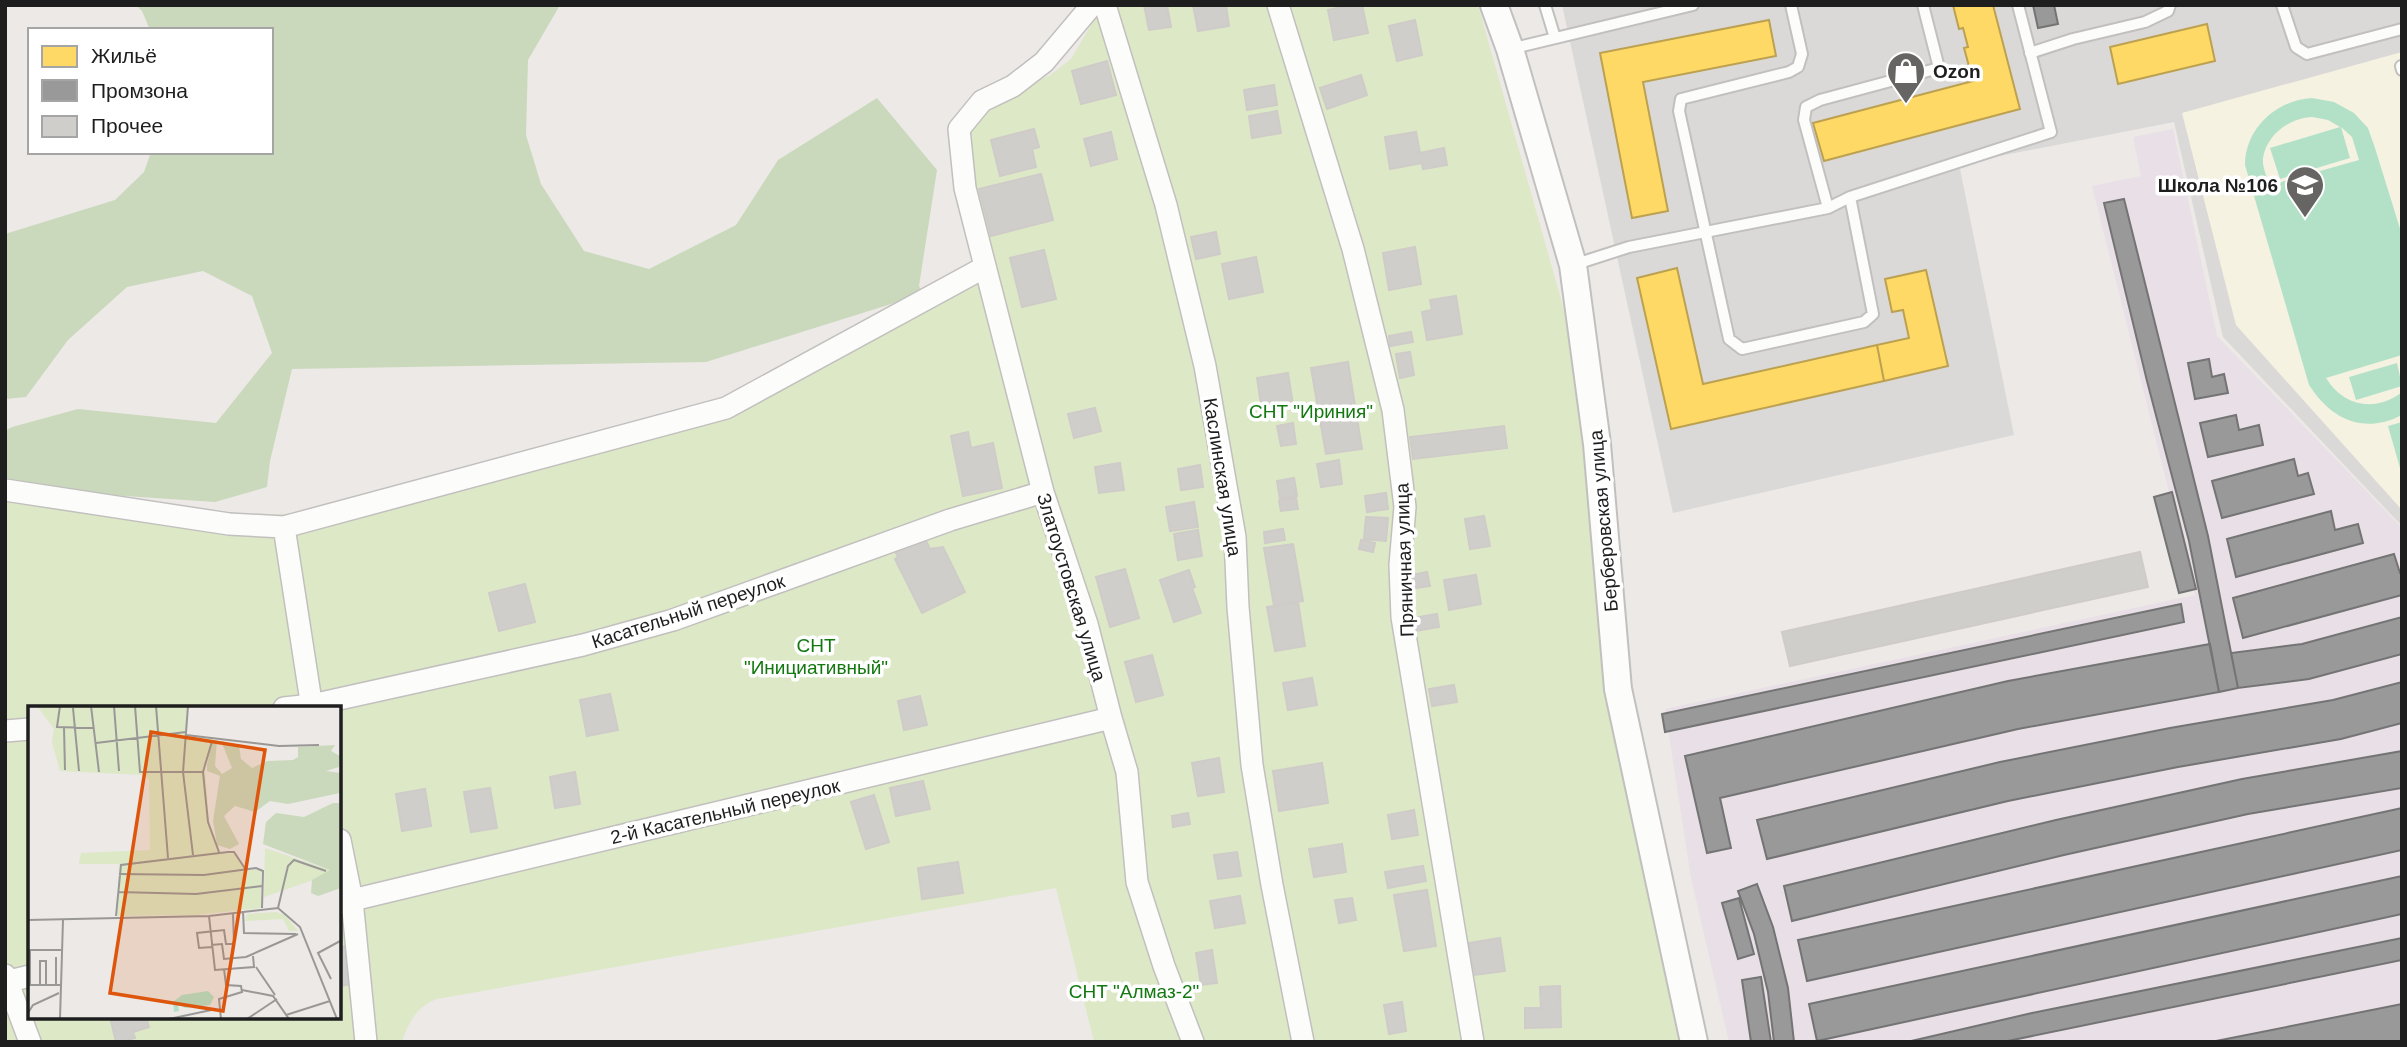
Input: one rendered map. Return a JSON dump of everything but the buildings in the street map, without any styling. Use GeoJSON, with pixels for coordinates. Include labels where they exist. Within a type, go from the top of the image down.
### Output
{"type":"FeatureCollection","features":[{"type":"Feature","properties":{"kind":"street","name":"Златоустовская улица"},"geometry":{"type":"LineString","coordinates":[[1092,5],[1044,62],[1013,86],[982,102],[959,129],[965,188],[1043,492],[1087,624],[1127,772],[1138,882],[1164,966],[1193,1042]]}},
{"type":"Feature","properties":{"kind":"street","name":"Каслинская улица"},"geometry":{"type":"LineString","coordinates":[[1105,5],[1166,205],[1205,366],[1235,537],[1238,607],[1252,765],[1303,1042]]}},
{"type":"Feature","properties":{"kind":"street","name":"Пряничная улица"},"geometry":{"type":"LineString","coordinates":[[1278,5],[1353,249],[1393,410],[1405,507],[1400,565],[1402,617],[1474,1042]]}},
{"type":"Feature","properties":{"kind":"street","name":"Берберовская улица"},"geometry":{"type":"LineString","coordinates":[[1494,5],[1510,49],[1573,265],[1597,444],[1618,689],[1694,1042]]}},
{"type":"Feature","properties":{"kind":"street"},"geometry":{"type":"LineString","coordinates":[[5,490],[229,524],[284,527],[726,408],[985,267]]}},
{"type":"Feature","properties":{"kind":"street","name":"Касательный переулок"},"geometry":{"type":"LineString","coordinates":[[312,706],[583,645],[673,620],[950,520],[1043,492]]}},
{"type":"Feature","properties":{"kind":"street"},"geometry":{"type":"LineString","coordinates":[[284,527],[312,706]]}},
{"type":"Feature","properties":{"kind":"street","name":"2-й Касательный переулок"},"geometry":{"type":"LineString","coordinates":[[346,902],[1111,718]]}},
{"type":"Feature","properties":{"kind":"street"},"geometry":{"type":"LineString","coordinates":[[5,731],[28,729]]}},
{"type":"Feature","properties":{"kind":"street"},"geometry":{"type":"LineString","coordinates":[[341,850],[366,1042]]}},
{"type":"Feature","properties":{"kind":"street"},"geometry":{"type":"LineString","coordinates":[[28,976],[6,980],[30,1042]]}},
{"type":"Feature","properties":{"kind":"lane"},"geometry":{"type":"LineString","coordinates":[[1545,5],[1555,38]]}},
{"type":"Feature","properties":{"kind":"lane"},"geometry":{"type":"LineString","coordinates":[[1510,49],[1693,5]]}},
{"type":"Feature","properties":{"kind":"lane"},"geometry":{"type":"LineString","coordinates":[[1791,5],[1802,54],[1798,67],[1789,72],[1681,99],[1679,111],[1729,339],[1742,348],[1864,322],[1873,314],[1850,197]]}},
{"type":"Feature","properties":{"kind":"lane"},"geometry":{"type":"LineString","coordinates":[[1828,208],[1804,120],[1806,107],[1820,100],[1939,68],[1923,5]]}},
{"type":"Feature","properties":{"kind":"lane"},"geometry":{"type":"LineString","coordinates":[[1573,265],[1629,247],[1828,208],[1850,197],[2051,132],[2018,5]]}},
{"type":"Feature","properties":{"kind":"lane"},"geometry":{"type":"LineString","coordinates":[[2030,53],[2073,38],[2145,22],[2168,11],[2170,5]]}},
{"type":"Feature","properties":{"kind":"lane"},"geometry":{"type":"LineString","coordinates":[[2282,5],[2296,47],[2307,54],[2402,29]]}},
{"type":"Feature","properties":{"kind":"shaded area"},"geometry":{"type":"Polygon","coordinates":[[[1562,5],[2402,5],[2402,526],[2223,337],[2174,122],[1959,164],[2014,435],[1673,513],[1562,5]]]}},
{"type":"Feature","properties":{"kind":"shaded area","name":"Школа №106"},"geometry":{"type":"Polygon","coordinates":[[[2402,52],[2402,510],[2236,325],[2182,113],[2402,52]]]}},
{"type":"Feature","properties":{"kind":"shaded area"},"geometry":{"type":"Polygon","coordinates":[[[2173,129],[2217,336],[2402,528],[2402,1042],[1729,1042],[1691,878],[1665,709],[2195,595],[2092,186],[2141,176],[2133,137],[2173,129]]]}},
{"type":"Feature","properties":{"kind":"green space"},"geometry":{"type":"Polygon","coordinates":[[[136,5],[560,5],[528,60],[526,135],[541,184],[584,251],[649,269],[736,225],[778,160],[877,98],[937,170],[919,286],[923,294],[706,362],[292,369],[270,461],[267,487],[215,502],[5,488],[5,431],[12,427],[78,409],[216,423],[272,353],[252,296],[203,271],[127,287],[68,340],[26,397],[5,399],[5,234],[115,200],[144,172],[150,154],[273,154],[273,28],[149,28],[142,11],[136,5]]]}},
{"type":"Feature","properties":{"kind":"green space"},"geometry":{"type":"Polygon","coordinates":[[[1098,5],[1478,5],[1584,381],[1588,516],[1617,724],[1687,1042],[1094,1042],[1056,888],[437,999],[414,1016],[402,1042],[5,1042],[5,483],[234,517],[299,513],[724,401],[988,260],[969,174],[964,129],[977,103],[1049,76],[1071,59],[1097,15],[1098,5]]]}},
{"type":"Feature","properties":{"kind":"green space"},"geometry":{"type":"Polygon","coordinates":[[[2312,98],[2334,102],[2354,113],[2368,128],[2402,235],[2402,355],[2326,378],[2341,395],[2360,403],[2381,403],[2402,392],[2402,415],[2388,421],[2361,423],[2338,415],[2327,407],[2309,385],[2245,165],[2250,140],[2265,119],[2286,104],[2312,98]],[[2312,117],[2296,120],[2274,135],[2263,158],[2270,185],[2359,160],[2352,137],[2341,127],[2350,158],[2280,179],[2270,148],[2340,127],[2328,120],[2312,117]]]}},
{"type":"Feature","properties":{"kind":"green space"},"geometry":{"type":"Polygon","coordinates":[[[2397,363],[2402,386],[2356,400],[2349,377],[2397,363]]]}},
{"type":"Feature","properties":{"kind":"green space"},"geometry":{"type":"Polygon","coordinates":[[[2402,422],[2402,468],[2400,468],[2388,426],[2402,422]]]}},
{"type":"Feature","properties":{"kind":"place","name":"Ozon"},"geometry":{"type":"Point","coordinates":[1906,105]}},
{"type":"Feature","properties":{"kind":"place","name":"Школа №106"},"geometry":{"type":"Point","coordinates":[2305,219]}},
{"type":"Feature","properties":{"kind":"park label","name":"СНТ \"Ириния\""},"geometry":{"type":"Point","coordinates":[1311,411]}},
{"type":"Feature","properties":{"kind":"park label","name":"СНТ \"Инициативный\""},"geometry":{"type":"Point","coordinates":[816,656]}},
{"type":"Feature","properties":{"kind":"park label","name":"СНТ \"Алмаз-2\""},"geometry":{"type":"Point","coordinates":[1134,991]}}]}
